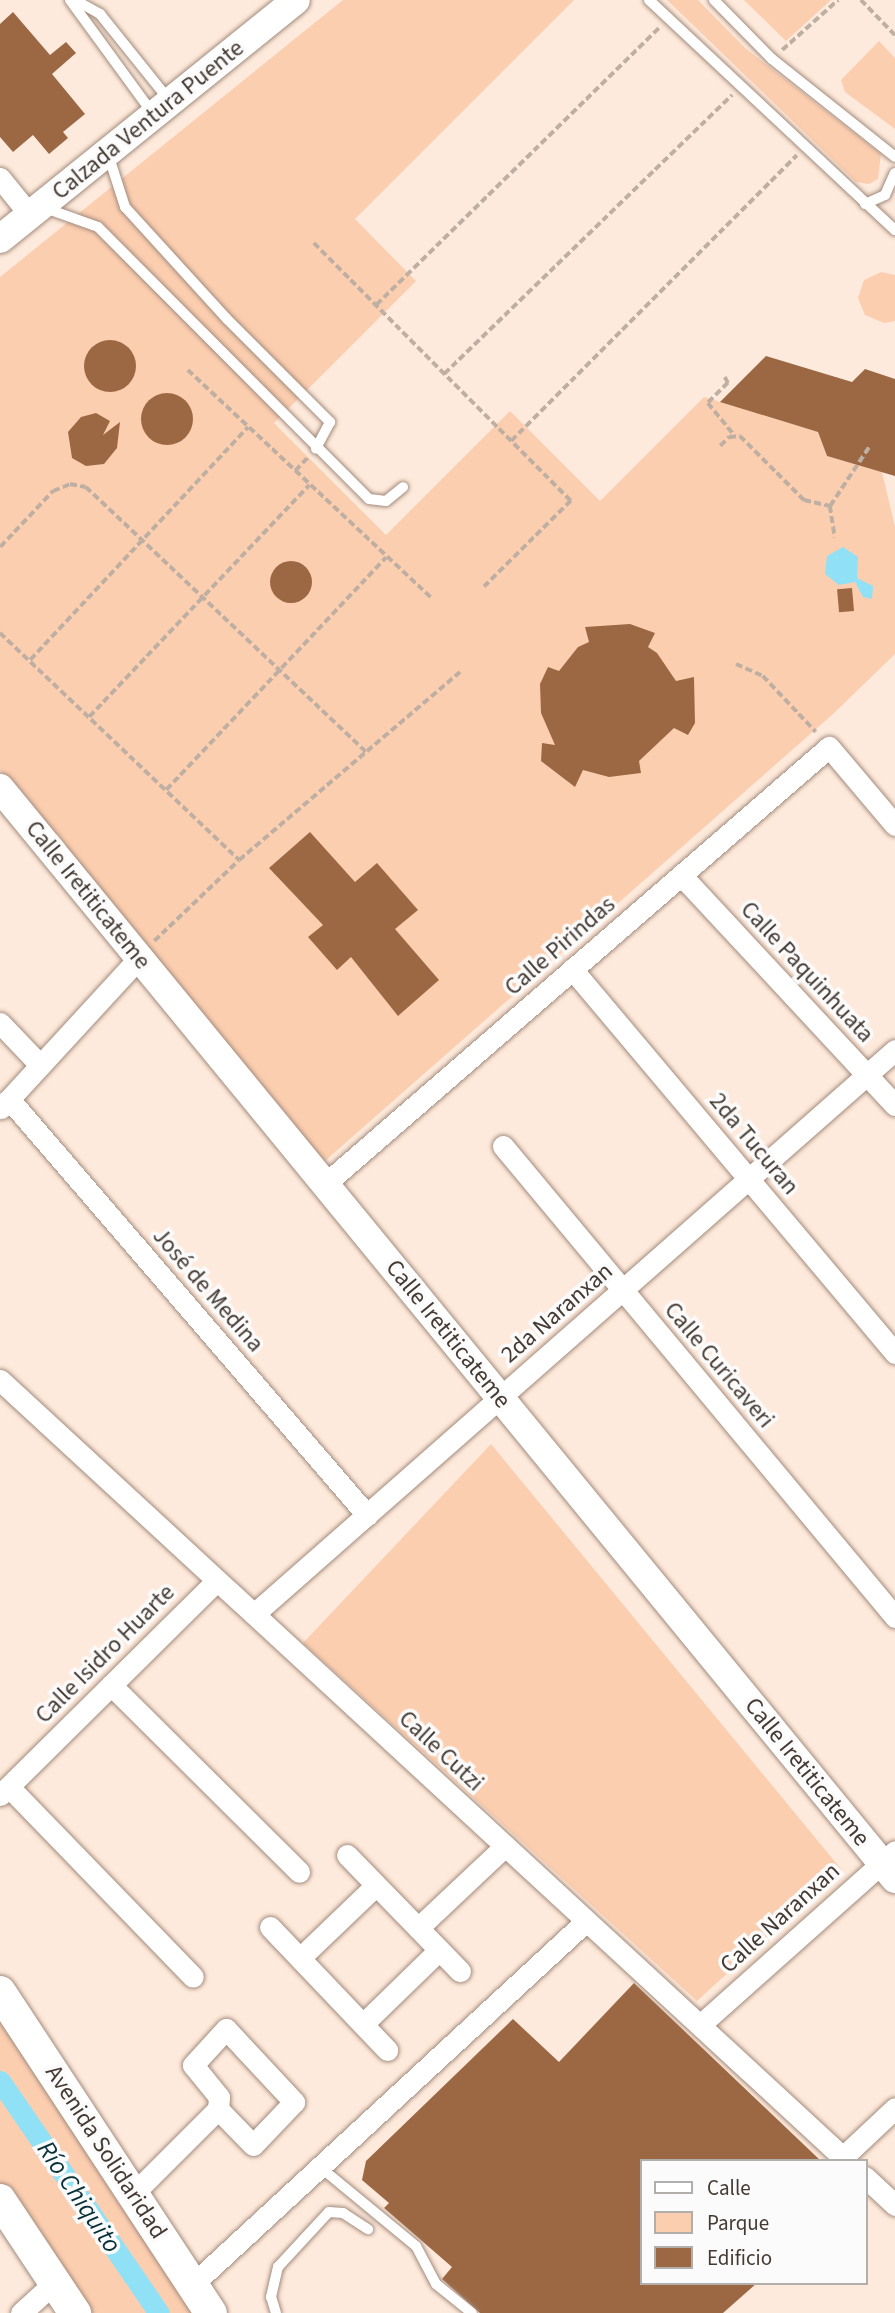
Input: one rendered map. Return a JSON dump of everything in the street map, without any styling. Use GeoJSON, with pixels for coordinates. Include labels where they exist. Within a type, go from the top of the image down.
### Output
{"type":"FeatureCollection","features":[{"type":"Feature","properties":{"kind":"main road","name":"Avenida Solidaridad"},"geometry":{"type":"LineString","coordinates":[[0,1992],[207,2304]]}},
{"type":"Feature","properties":{"kind":"main road"},"geometry":{"type":"LineString","coordinates":[[0,2200],[75,2313]]}},
{"type":"Feature","properties":{"kind":"street","name":"Calzada Ventura Puente"},"geometry":{"type":"LineString","coordinates":[[0,239],[296,0]]}},
{"type":"Feature","properties":{"kind":"street"},"geometry":{"type":"LineString","coordinates":[[0,178],[34,211]]}},
{"type":"Feature","properties":{"kind":"street"},"geometry":{"type":"LineString","coordinates":[[829,747],[895,825]]}},
{"type":"Feature","properties":{"kind":"street","name":"Calle Pirindas"},"geometry":{"type":"LineString","coordinates":[[324,1184],[829,747]]}},
{"type":"Feature","properties":{"kind":"street","name":"Calle Iretiticateme"},"geometry":{"type":"LineString","coordinates":[[0,788],[500,1398],[891,1864]]}},
{"type":"Feature","properties":{"kind":"street","name":"Calle Paquinhuata"},"geometry":{"type":"LineString","coordinates":[[681,875],[895,1105]]}},
{"type":"Feature","properties":{"kind":"street"},"geometry":{"type":"LineString","coordinates":[[5,1104],[139,958]]}},
{"type":"Feature","properties":{"kind":"street","name":"2da Tucuran"},"geometry":{"type":"LineString","coordinates":[[572,969],[895,1353]]}},
{"type":"Feature","properties":{"kind":"street"},"geometry":{"type":"LineString","coordinates":[[0,1023],[40,1065]]}},
{"type":"Feature","properties":{"kind":"street","name":"2da Naranxan"},"geometry":{"type":"LineString","coordinates":[[254,1614],[895,1050]]}},
{"type":"Feature","properties":{"kind":"street","name":"José de Medina"},"geometry":{"type":"LineString","coordinates":[[5,1104],[367,1515]]}},
{"type":"Feature","properties":{"kind":"street","name":"Calle Curicaveri"},"geometry":{"type":"LineString","coordinates":[[503,1146],[895,1617]]}},
{"type":"Feature","properties":{"kind":"street","name":"Calle Cutzi"},"geometry":{"type":"LineString","coordinates":[[0,1380],[845,2159]]}},
{"type":"Feature","properties":{"kind":"street","name":"Calle Isidro Huarte"},"geometry":{"type":"LineString","coordinates":[[4,1791],[217,1580]]}},
{"type":"Feature","properties":{"kind":"street"},"geometry":{"type":"LineString","coordinates":[[111,1685],[299,1872]]}},
{"type":"Feature","properties":{"kind":"street"},"geometry":{"type":"LineString","coordinates":[[4,1791],[193,1977]]}},
{"type":"Feature","properties":{"kind":"street"},"geometry":{"type":"LineString","coordinates":[[418,1928],[505,1846]]}},
{"type":"Feature","properties":{"kind":"street"},"geometry":{"type":"LineString","coordinates":[[347,1855],[460,1972]]}},
{"type":"Feature","properties":{"kind":"street","name":"Calle Naranxan"},"geometry":{"type":"LineString","coordinates":[[700,2025],[891,1864]]}},
{"type":"Feature","properties":{"kind":"street"},"geometry":{"type":"LineString","coordinates":[[300,1958],[376,1885]]}},
{"type":"Feature","properties":{"kind":"street"},"geometry":{"type":"LineString","coordinates":[[207,2304],[320,2167],[586,1921]]}},
{"type":"Feature","properties":{"kind":"street"},"geometry":{"type":"LineString","coordinates":[[270,1927],[387,2050]]}},
{"type":"Feature","properties":{"kind":"street"},"geometry":{"type":"LineString","coordinates":[[363,2024],[439,1950]]}},
{"type":"Feature","properties":{"kind":"street"},"geometry":{"type":"LineString","coordinates":[[133,2194],[218,2109],[219,2096],[193,2064],[226,2029],[294,2102],[253,2145],[218,2109]]}},
{"type":"Feature","properties":{"kind":"street"},"geometry":{"type":"LineString","coordinates":[[845,2159],[895,2108]]}},
{"type":"Feature","properties":{"kind":"street"},"geometry":{"type":"LineString","coordinates":[[867,2179],[895,2205]]}},
{"type":"Feature","properties":{"kind":"street"},"geometry":{"type":"LineString","coordinates":[[21,2313],[55,2282]]}},
{"type":"Feature","properties":{"kind":"lane"},"geometry":{"type":"LineString","coordinates":[[73,0],[100,14],[162,108]]}},
{"type":"Feature","properties":{"kind":"lane"},"geometry":{"type":"LineString","coordinates":[[73,0],[162,108]]}},
{"type":"Feature","properties":{"kind":"lane"},"geometry":{"type":"LineString","coordinates":[[649,0],[895,230]]}},
{"type":"Feature","properties":{"kind":"lane"},"geometry":{"type":"LineString","coordinates":[[714,0],[772,59],[895,157]]}},
{"type":"Feature","properties":{"kind":"lane"},"geometry":{"type":"LineString","coordinates":[[111,149],[108,153],[125,208],[330,422],[316,448]]}},
{"type":"Feature","properties":{"kind":"lane"},"geometry":{"type":"LineString","coordinates":[[865,204],[886,195],[895,173]]}},
{"type":"Feature","properties":{"kind":"lane"},"geometry":{"type":"LineString","coordinates":[[34,211],[98,227],[369,499],[386,501],[403,487]]}},
{"type":"Feature","properties":{"kind":"lane"},"geometry":{"type":"LineString","coordinates":[[320,2167],[416,2246],[436,2284],[472,2313]]}},
{"type":"Feature","properties":{"kind":"lane"},"geometry":{"type":"LineString","coordinates":[[276,2313],[271,2297],[278,2267],[329,2212],[343,2213],[368,2229]]}},
{"type":"Feature","properties":{"kind":"path"},"geometry":{"type":"LineString","coordinates":[[772,59],[838,0]]}},
{"type":"Feature","properties":{"kind":"path"},"geometry":{"type":"LineString","coordinates":[[861,0],[895,35]]}},
{"type":"Feature","properties":{"kind":"path"},"geometry":{"type":"LineString","coordinates":[[376,305],[668,19]]}},
{"type":"Feature","properties":{"kind":"path"},"geometry":{"type":"LineString","coordinates":[[444,374],[741,88]]}},
{"type":"Feature","properties":{"kind":"path"},"geometry":{"type":"LineString","coordinates":[[512,441],[805,148]]}},
{"type":"Feature","properties":{"kind":"path"},"geometry":{"type":"LineString","coordinates":[[314,243],[571,500],[482,589]]}},
{"type":"Feature","properties":{"kind":"path"},"geometry":{"type":"LineString","coordinates":[[188,370],[432,597]]}},
{"type":"Feature","properties":{"kind":"path"},"geometry":{"type":"LineString","coordinates":[[725,377],[728,383],[708,403],[736,436],[804,500],[830,506]]}},
{"type":"Feature","properties":{"kind":"path"},"geometry":{"type":"LineString","coordinates":[[30,660],[248,428]]}},
{"type":"Feature","properties":{"kind":"path"},"geometry":{"type":"LineString","coordinates":[[720,446],[736,436]]}},
{"type":"Feature","properties":{"kind":"path"},"geometry":{"type":"LineString","coordinates":[[835,538],[830,506],[869,447]]}},
{"type":"Feature","properties":{"kind":"path"},"geometry":{"type":"LineString","coordinates":[[0,547],[53,491],[70,484],[86,487],[366,752]]}},
{"type":"Feature","properties":{"kind":"path"},"geometry":{"type":"LineString","coordinates":[[89,718],[309,485]]}},
{"type":"Feature","properties":{"kind":"path"},"geometry":{"type":"LineString","coordinates":[[166,790],[386,557]]}},
{"type":"Feature","properties":{"kind":"path"},"geometry":{"type":"LineString","coordinates":[[0,633],[239,860]]}},
{"type":"Feature","properties":{"kind":"path"},"geometry":{"type":"LineString","coordinates":[[736,664],[763,676],[829,747]]}},
{"type":"Feature","properties":{"kind":"path"},"geometry":{"type":"LineString","coordinates":[[139,958],[239,860],[460,672]]}},
{"type":"Feature","properties":{"kind":"green space"},"geometry":{"type":"Polygon","coordinates":[[[343,0],[574,0],[355,219],[416,281],[274,423],[386,535],[510,411],[600,501],[704,397],[818,432],[827,456],[882,472],[895,527],[895,654],[833,714],[317,1168],[0,770],[0,277],[343,0]]]}},
{"type":"Feature","properties":{"kind":"green space"},"geometry":{"type":"Polygon","coordinates":[[[667,0],[698,0],[745,48],[881,154],[878,179],[869,184],[856,182],[667,0]]]}},
{"type":"Feature","properties":{"kind":"green space"},"geometry":{"type":"Polygon","coordinates":[[[744,0],[831,0],[786,41],[744,0]]]}},
{"type":"Feature","properties":{"kind":"green space"},"geometry":{"type":"Polygon","coordinates":[[[879,41],[895,58],[895,129],[845,92],[841,80],[879,41]]]}},
{"type":"Feature","properties":{"kind":"green space"},"geometry":{"type":"Polygon","coordinates":[[[881,272],[895,275],[895,321],[884,323],[865,315],[858,298],[864,280],[881,272]]]}},
{"type":"Feature","properties":{"kind":"green space"},"geometry":{"type":"Polygon","coordinates":[[[491,1444],[841,1869],[697,2001],[303,1643],[491,1444]]]}},
{"type":"Feature","properties":{"kind":"green space"},"geometry":{"type":"Polygon","coordinates":[[[0,2012],[197,2313],[82,2313],[0,2189],[0,2012]]]}},
{"type":"Feature","properties":{"kind":"water"},"geometry":{"type":"Polygon","coordinates":[[[843,547],[858,557],[857,578],[873,586],[872,599],[863,597],[855,582],[839,585],[825,574],[827,556],[843,547]]]}},
{"type":"Feature","properties":{"kind":"building"},"geometry":{"type":"Polygon","coordinates":[[[13,12],[50,55],[66,42],[76,53],[52,74],[85,114],[63,132],[68,138],[49,154],[33,135],[13,152],[0,137],[0,24],[13,12]]]}},
{"type":"Feature","properties":{"kind":"building"},"geometry":{"type":"Polygon","coordinates":[[[110,340],[120,342],[128,348],[134,356],[134,376],[128,384],[120,390],[110,392],[100,390],[92,384],[86,376],[84,366],[86,356],[92,348],[100,342],[110,340]]]}},
{"type":"Feature","properties":{"kind":"building"},"geometry":{"type":"Polygon","coordinates":[[[766,356],[852,382],[865,369],[895,379],[895,476],[827,456],[818,432],[720,402],[766,356]]]}},
{"type":"Feature","properties":{"kind":"building"},"geometry":{"type":"Polygon","coordinates":[[[167,393],[177,395],[185,401],[191,409],[191,429],[185,437],[177,443],[167,445],[157,443],[149,437],[143,429],[141,419],[143,409],[149,401],[157,395],[167,393]]]}},
{"type":"Feature","properties":{"kind":"building"},"geometry":{"type":"Polygon","coordinates":[[[96,413],[110,421],[103,435],[120,422],[117,448],[104,464],[86,466],[72,458],[68,432],[81,417],[96,413]]]}},
{"type":"Feature","properties":{"kind":"building"},"geometry":{"type":"Polygon","coordinates":[[[291,561],[306,567],[312,582],[306,597],[291,603],[276,597],[270,582],[276,567],[291,561]]]}},
{"type":"Feature","properties":{"kind":"building"},"geometry":{"type":"Polygon","coordinates":[[[852,588],[854,611],[839,612],[837,589],[852,588]]]}},
{"type":"Feature","properties":{"kind":"building"},"geometry":{"type":"Polygon","coordinates":[[[630,624],[655,633],[648,647],[657,653],[676,681],[694,677],[695,723],[688,735],[674,728],[639,761],[641,773],[609,777],[583,770],[575,787],[541,761],[542,743],[555,745],[541,713],[540,684],[548,667],[559,671],[578,647],[589,642],[585,627],[630,624]]]}},
{"type":"Feature","properties":{"kind":"building"},"geometry":{"type":"Polygon","coordinates":[[[310,832],[355,882],[377,863],[418,910],[395,929],[439,980],[398,1016],[351,957],[337,970],[308,937],[323,925],[269,868],[310,832]]]}},
{"type":"Feature","properties":{"kind":"building"},"geometry":{"type":"Polygon","coordinates":[[[634,1983],[819,2159],[640,2159],[640,2285],[755,2285],[723,2313],[480,2313],[442,2279],[452,2267],[384,2208],[389,2203],[362,2180],[366,2161],[513,2019],[559,2062],[634,1983]]]}},
{"type":"Feature","properties":{"kind":"waterway","name":"Río Chiquito"},"geometry":{"type":"LineString","coordinates":[[0,2081],[159,2313]]}}]}
